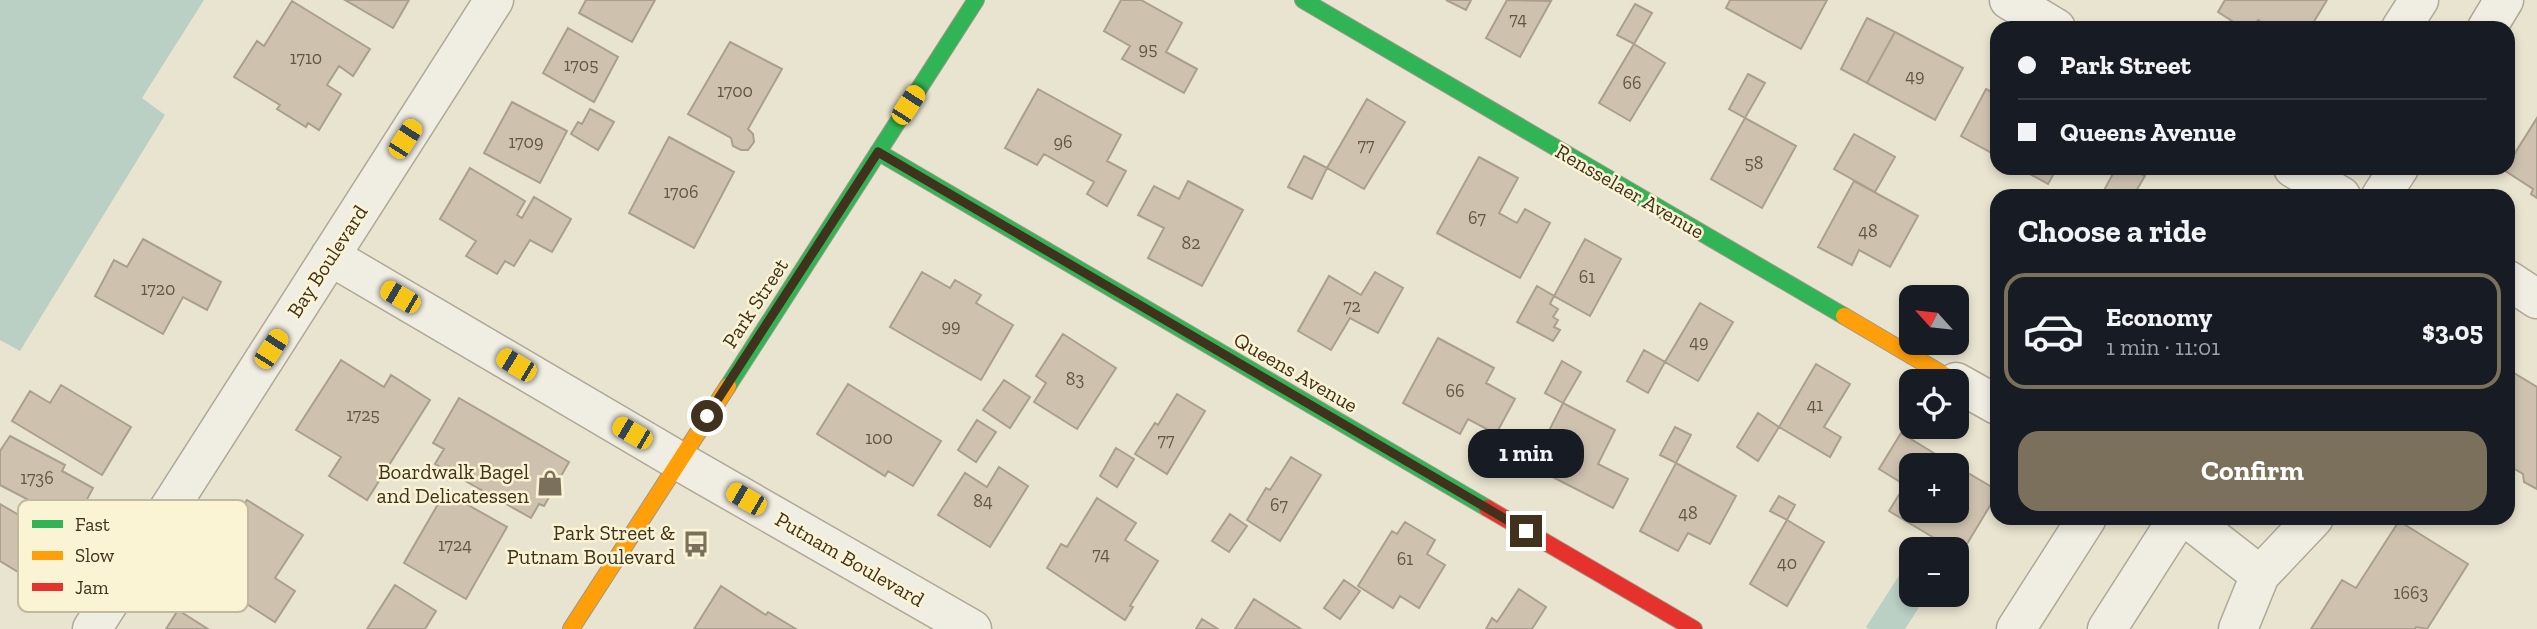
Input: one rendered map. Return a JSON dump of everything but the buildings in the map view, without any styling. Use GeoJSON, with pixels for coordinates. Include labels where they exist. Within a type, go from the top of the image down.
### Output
{"type":"FeatureCollection","features":[{"type":"Feature","properties":{"kind":"main road","name":"Park Street"},"geometry":{"type":"LineString","coordinates":[[571,629],[976,0]]}},
{"type":"Feature","properties":{"kind":"main road","name":"Rensselaer Avenue"},"geometry":{"type":"LineString","coordinates":[[1303,0],[1934,369]]}},
{"type":"Feature","properties":{"kind":"main road","name":"Queens Avenue"},"geometry":{"type":"LineString","coordinates":[[878,152],[1693,629]]}},
{"type":"Feature","properties":{"kind":"street","name":"Bay Boulevard"},"geometry":{"type":"LineString","coordinates":[[174,500],[494,0]]}},
{"type":"Feature","properties":{"kind":"street"},"geometry":{"type":"LineString","coordinates":[[2008,0],[2044,21]]}},
{"type":"Feature","properties":{"kind":"street"},"geometry":{"type":"LineString","coordinates":[[2406,21],[2419,0]]}},
{"type":"Feature","properties":{"kind":"street"},"geometry":{"type":"LineString","coordinates":[[2491,21],[2504,0]]}},
{"type":"Feature","properties":{"kind":"street"},"geometry":{"type":"LineString","coordinates":[[2299,177],[2326,189]]}},
{"type":"Feature","properties":{"kind":"street","name":"Putnam Boulevard"},"geometry":{"type":"LineString","coordinates":[[330,256],[972,629]]}},
{"type":"Feature","properties":{"kind":"street"},"geometry":{"type":"LineString","coordinates":[[2515,285],[2537,299]]}},
{"type":"Feature","properties":{"kind":"street","name":"Rensselaer Avenue"},"geometry":{"type":"LineString","coordinates":[[1969,389],[1990,401]]}},
{"type":"Feature","properties":{"kind":"street"},"geometry":{"type":"LineString","coordinates":[[2016,629],[2083,525]]}},
{"type":"Feature","properties":{"kind":"street"},"geometry":{"type":"LineString","coordinates":[[2107,629],[2174,525]]}},
{"type":"Feature","properties":{"kind":"street"},"geometry":{"type":"LineString","coordinates":[[2197,525],[2260,575]]}},
{"type":"Feature","properties":{"kind":"street"},"geometry":{"type":"LineString","coordinates":[[2238,629],[2260,575],[2307,525]]}},
{"type":"Feature","properties":{"kind":"street","name":"Bay Boulevard"},"geometry":{"type":"LineString","coordinates":[[92,629],[103,612]]}},
{"type":"Feature","properties":{"kind":"shaded area"},"geometry":{"type":"Polygon","coordinates":[[[0,0],[204,0],[142,98],[165,115],[20,351],[0,340],[0,0]]]}},
{"type":"Feature","properties":{"kind":"shaded area"},"geometry":{"type":"Polygon","coordinates":[[[1899,576],[1899,607],[1919,607],[1905,629],[1866,627],[1899,576]]]}},
{"type":"Feature","properties":{"kind":"traffic: fast"},"geometry":{"type":"LineString","coordinates":[[728,386],[976,0]]}},
{"type":"Feature","properties":{"kind":"traffic: fast"},"geometry":{"type":"LineString","coordinates":[[1303,0],[1844,316]]}},
{"type":"Feature","properties":{"kind":"traffic: fast"},"geometry":{"type":"LineString","coordinates":[[878,152],[1487,508]]}},
{"type":"Feature","properties":{"kind":"traffic: slow"},"geometry":{"type":"LineString","coordinates":[[1844,316],[1934,369]]}},
{"type":"Feature","properties":{"kind":"traffic: slow"},"geometry":{"type":"LineString","coordinates":[[571,629],[728,386]]}},
{"type":"Feature","properties":{"kind":"traffic: jam"},"geometry":{"type":"LineString","coordinates":[[1487,508],[1694,629]]}},
{"type":"Feature","properties":{"kind":"place","name":"Boardwalk Bagel and Delicatessen"},"geometry":{"type":"Point","coordinates":[550,483]}},
{"type":"Feature","properties":{"kind":"place","name":"Park Street & Putnam Boulevard"},"geometry":{"type":"Point","coordinates":[696,544]}},
{"type":"Feature","properties":{"kind":"route"},"geometry":{"type":"LineString","coordinates":[[707,416],[878,152],[1526,531]]}}]}
